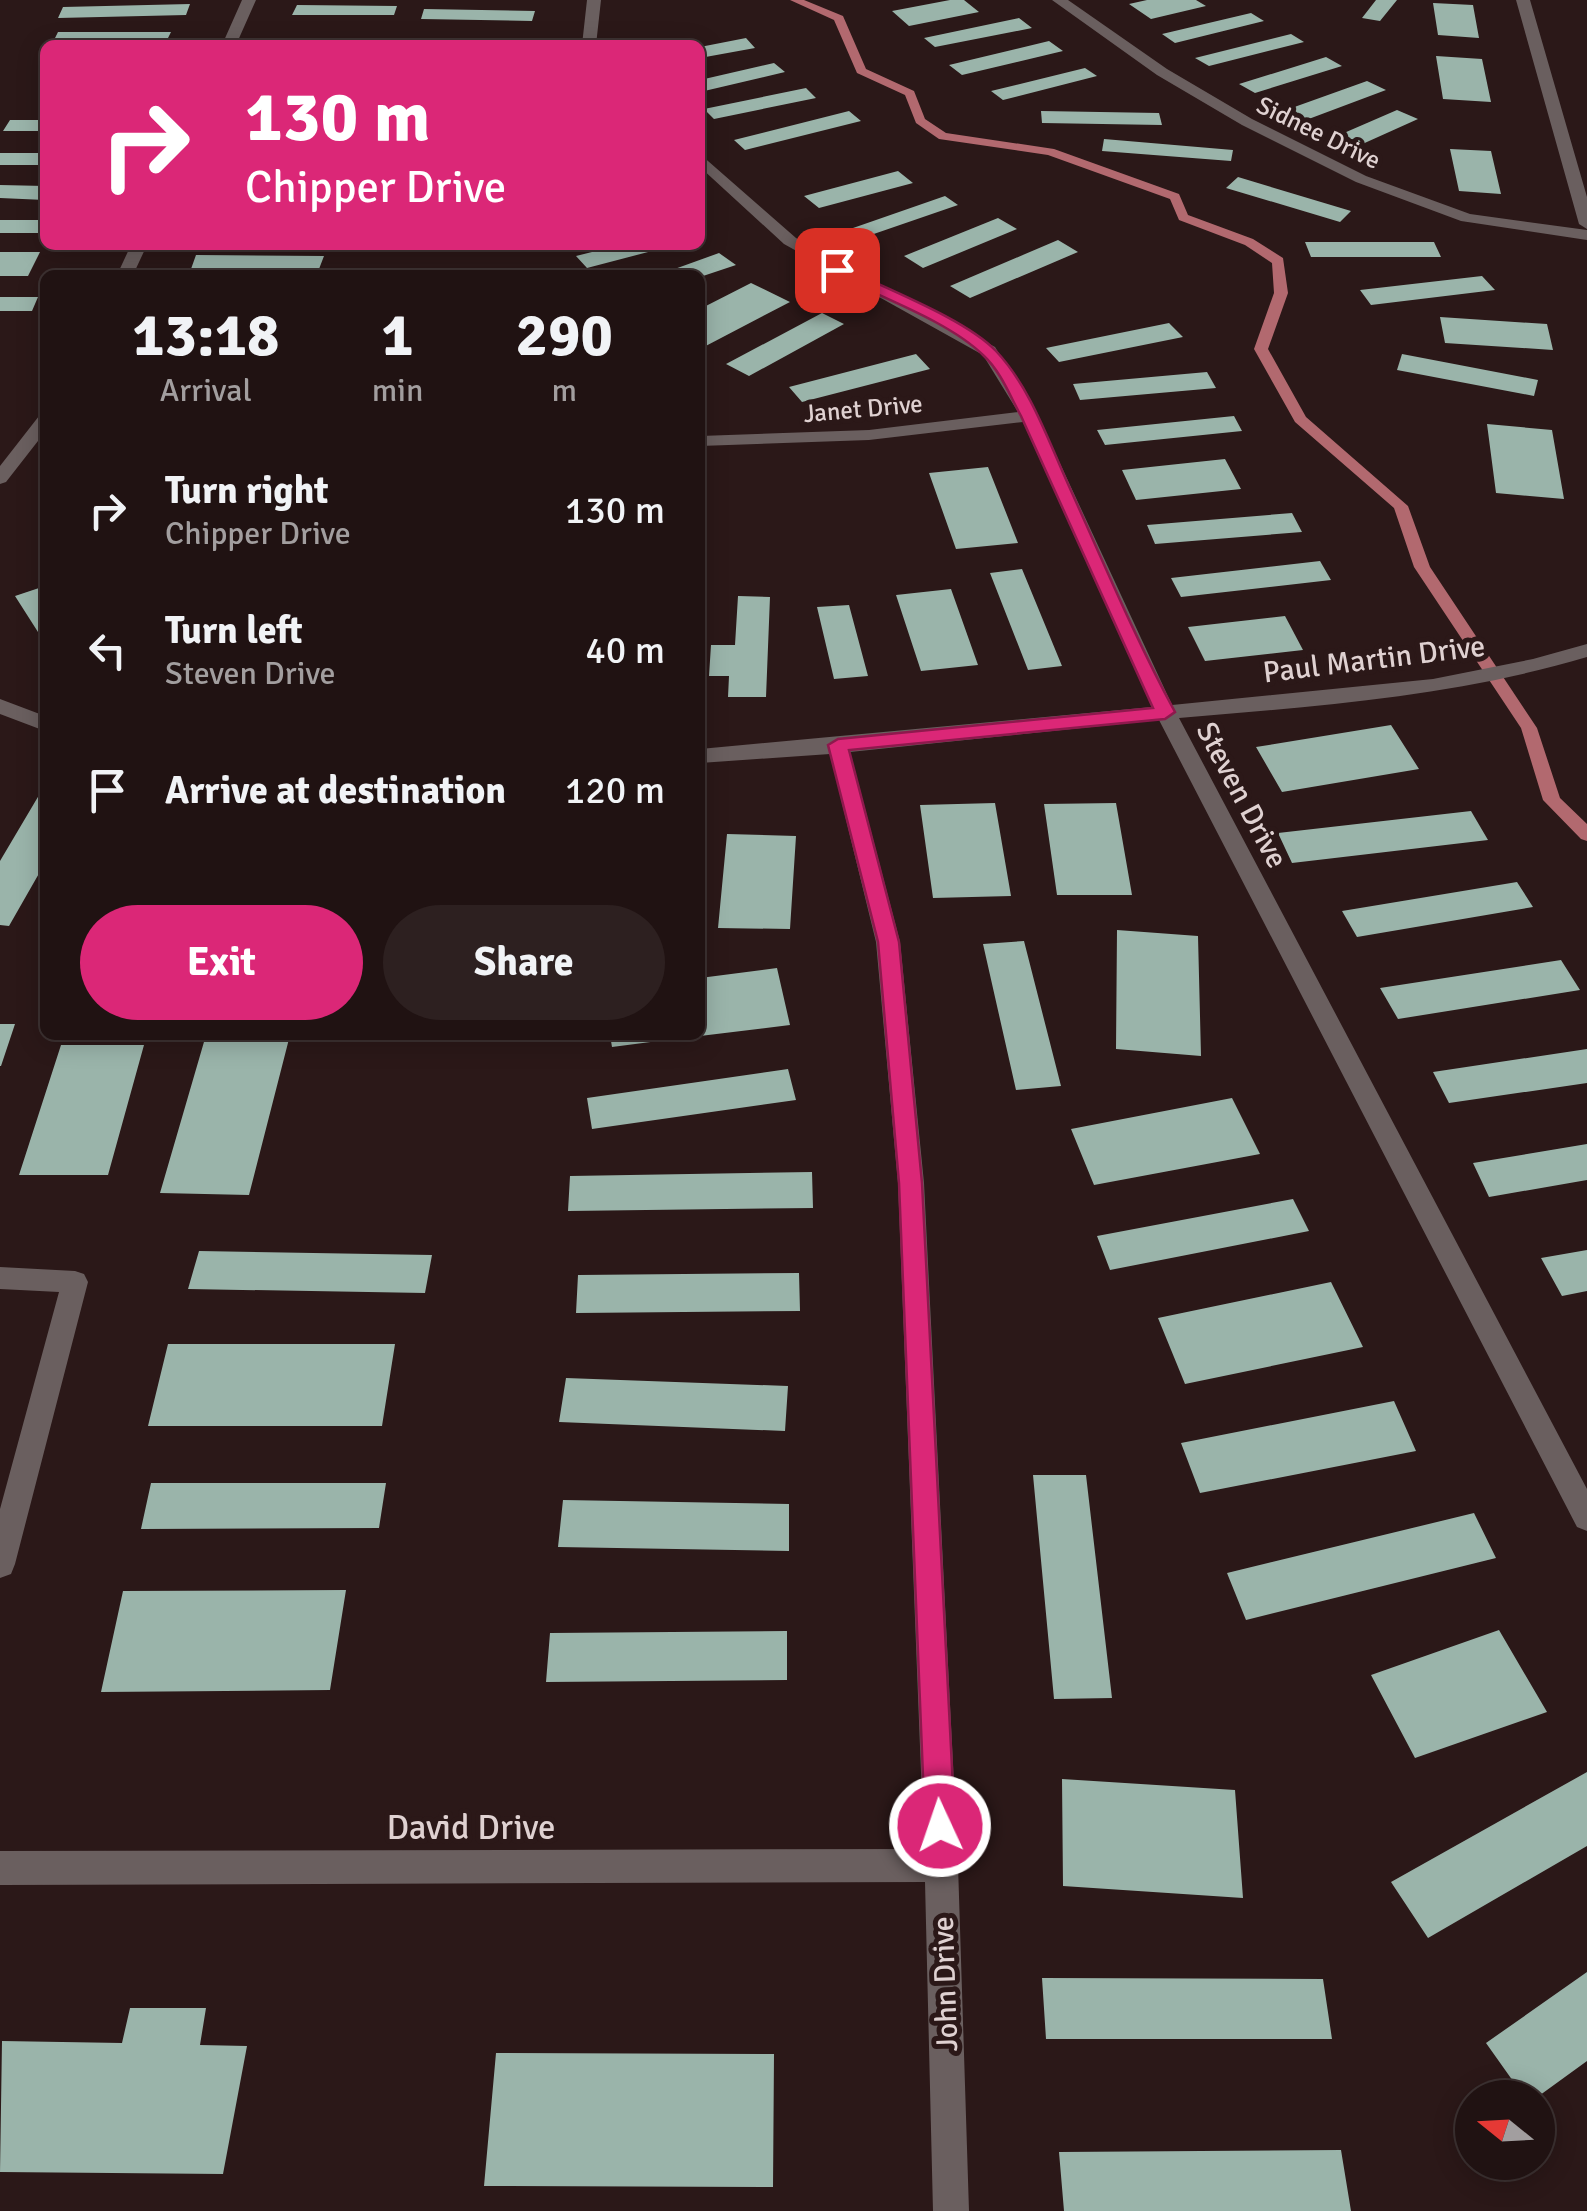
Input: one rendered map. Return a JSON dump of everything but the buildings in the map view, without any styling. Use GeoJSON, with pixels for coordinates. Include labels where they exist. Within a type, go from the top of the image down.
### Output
{"type":"FeatureCollection","features":[{"type":"Feature","properties":{"kind":"street"},"geometry":{"type":"LineString","coordinates":[[231,40],[249,0]]}},
{"type":"Feature","properties":{"kind":"street"},"geometry":{"type":"LineString","coordinates":[[589,40],[594,0]]}},
{"type":"Feature","properties":{"kind":"street","name":"Sidnee Drive"},"geometry":{"type":"LineString","coordinates":[[1058,0],[1179,82],[1247,122],[1361,179],[1467,218],[1587,234]]}},
{"type":"Feature","properties":{"kind":"street"},"geometry":{"type":"LineString","coordinates":[[1523,0],[1587,224]]}},
{"type":"Feature","properties":{"kind":"street","name":"Steven Drive"},"geometry":{"type":"LineString","coordinates":[[705,164],[790,240],[850,278],[946,324],[988,351],[1030,416],[1139,662],[1587,1518]]}},
{"type":"Feature","properties":{"kind":"street","name":"Janet Drive"},"geometry":{"type":"LineString","coordinates":[[705,440],[869,435],[1030,416]]}},
{"type":"Feature","properties":{"kind":"street"},"geometry":{"type":"LineString","coordinates":[[0,478],[40,431]]}},
{"type":"Feature","properties":{"kind":"street","name":"Paul Martin Drive"},"geometry":{"type":"LineString","coordinates":[[705,756],[1464,680],[1542,665],[1587,650]]}},
{"type":"Feature","properties":{"kind":"street"},"geometry":{"type":"LineString","coordinates":[[0,706],[40,722]]}},
{"type":"Feature","properties":{"kind":"street","name":"John Drive"},"geometry":{"type":"LineString","coordinates":[[838,745],[888,942],[911,1183],[942,1865],[951,2211]]}},
{"type":"Feature","properties":{"kind":"street"},"geometry":{"type":"LineString","coordinates":[[0,1278],[75,1282],[0,1564]]}},
{"type":"Feature","properties":{"kind":"street","name":"David Drive"},"geometry":{"type":"LineString","coordinates":[[0,1868],[942,1865]]}},
{"type":"Feature","properties":{"kind":"waterway"},"geometry":{"type":"LineString","coordinates":[[795,0],[839,18],[861,71],[910,93],[920,121],[943,136],[1050,152],[1175,197],[1183,217],[1249,242],[1278,261],[1281,293],[1261,349],[1300,419],[1401,506],[1422,567],[1529,728],[1552,800],[1587,835]]}},
{"type":"Feature","properties":{"kind":"route"},"geometry":{"type":"LineString","coordinates":[[837,270],[890,300],[946,324],[988,351],[1006,374],[1030,416],[1165,712],[838,745],[888,942],[911,1183],[940,1826]]}}]}
